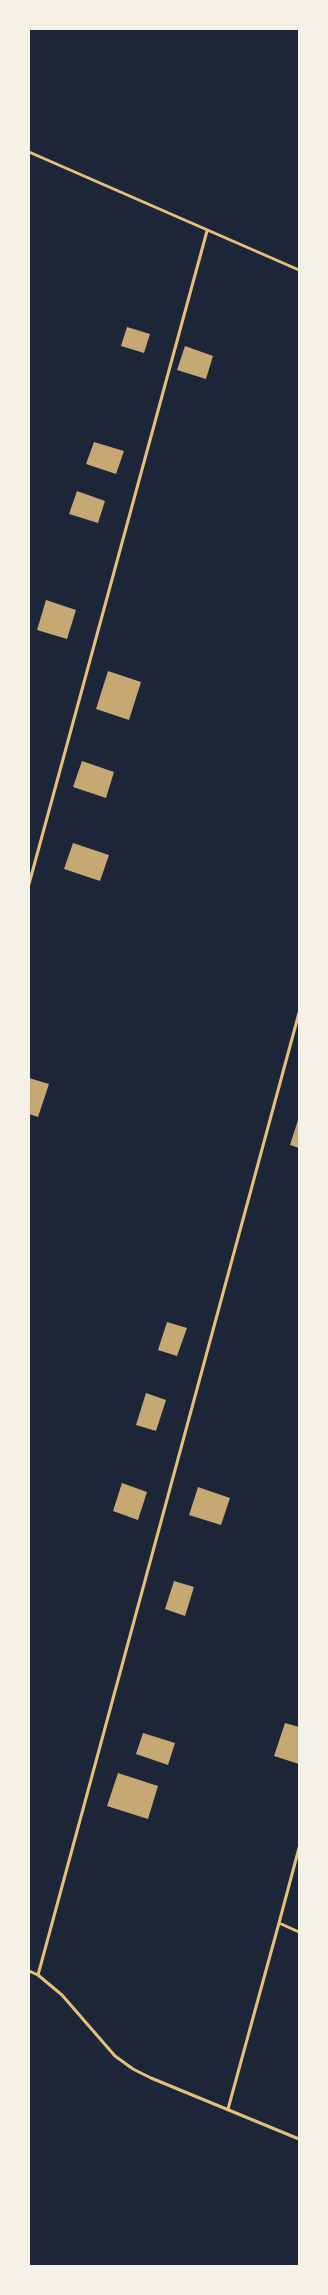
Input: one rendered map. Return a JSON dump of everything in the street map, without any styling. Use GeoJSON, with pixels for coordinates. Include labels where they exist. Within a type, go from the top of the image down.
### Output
{"type":"FeatureCollection","features":[{"type":"Feature","properties":{"kind":"lane"},"geometry":{"type":"LineString","coordinates":[[29,152],[299,270]]}},
{"type":"Feature","properties":{"kind":"lane"},"geometry":{"type":"LineString","coordinates":[[29,884],[207,231]]}},
{"type":"Feature","properties":{"kind":"lane"},"geometry":{"type":"LineString","coordinates":[[38,1975],[299,1013]]}},
{"type":"Feature","properties":{"kind":"lane"},"geometry":{"type":"LineString","coordinates":[[228,2110],[299,1848]]}},
{"type":"Feature","properties":{"kind":"lane"},"geometry":{"type":"LineString","coordinates":[[279,1922],[299,1932]]}},
{"type":"Feature","properties":{"kind":"lane"},"geometry":{"type":"LineString","coordinates":[[29,1971],[38,1975],[62,1995],[81,2019],[121,2060],[151,2078],[299,2139]]}},
{"type":"Feature","properties":{"kind":"shaded area"},"geometry":{"type":"Polygon","coordinates":[[[29,29],[299,29],[299,2266],[29,2266],[29,29]]]}},
{"type":"Feature","properties":{"kind":"building"},"geometry":{"type":"Polygon","coordinates":[[[127,327],[150,334],[144,353],[121,346],[127,327]]]}},
{"type":"Feature","properties":{"kind":"building"},"geometry":{"type":"Polygon","coordinates":[[[185,346],[213,356],[206,379],[177,370],[185,346]]]}},
{"type":"Feature","properties":{"kind":"building"},"geometry":{"type":"Polygon","coordinates":[[[94,442],[124,451],[116,474],[86,464],[94,442]]]}},
{"type":"Feature","properties":{"kind":"building"},"geometry":{"type":"Polygon","coordinates":[[[77,491],[105,501],[98,523],[69,514],[77,491]]]}},
{"type":"Feature","properties":{"kind":"building"},"geometry":{"type":"Polygon","coordinates":[[[46,600],[76,610],[67,639],[37,630],[46,600]]]}},
{"type":"Feature","properties":{"kind":"building"},"geometry":{"type":"Polygon","coordinates":[[[108,671],[141,682],[129,720],[96,709],[108,671]]]}},
{"type":"Feature","properties":{"kind":"building"},"geometry":{"type":"Polygon","coordinates":[[[82,761],[114,772],[106,798],[73,787],[82,761]]]}},
{"type":"Feature","properties":{"kind":"building"},"geometry":{"type":"Polygon","coordinates":[[[73,843],[109,855],[100,881],[64,869],[73,843]]]}},
{"type":"Feature","properties":{"kind":"building"},"geometry":{"type":"Polygon","coordinates":[[[29,1078],[49,1084],[38,1117],[29,1114],[29,1078]]]}},
{"type":"Feature","properties":{"kind":"building"},"geometry":{"type":"Polygon","coordinates":[[[299,1117],[299,1148],[290,1145],[299,1117]]]}},
{"type":"Feature","properties":{"kind":"building"},"geometry":{"type":"Polygon","coordinates":[[[167,1322],[187,1328],[177,1356],[158,1350],[167,1322]]]}},
{"type":"Feature","properties":{"kind":"building"},"geometry":{"type":"Polygon","coordinates":[[[146,1393],[166,1400],[156,1431],[136,1425],[146,1393]]]}},
{"type":"Feature","properties":{"kind":"building"},"geometry":{"type":"Polygon","coordinates":[[[122,1483],[147,1492],[138,1520],[113,1511],[122,1483]]]}},
{"type":"Feature","properties":{"kind":"building"},"geometry":{"type":"Polygon","coordinates":[[[198,1487],[230,1498],[221,1525],[189,1515],[198,1487]]]}},
{"type":"Feature","properties":{"kind":"building"},"geometry":{"type":"Polygon","coordinates":[[[174,1581],[194,1587],[185,1616],[165,1609],[174,1581]]]}},
{"type":"Feature","properties":{"kind":"building"},"geometry":{"type":"Polygon","coordinates":[[[285,1723],[299,1727],[299,1764],[274,1756],[285,1723]]]}},
{"type":"Feature","properties":{"kind":"building"},"geometry":{"type":"Polygon","coordinates":[[[143,1733],[175,1743],[168,1765],[136,1754],[143,1733]]]}},
{"type":"Feature","properties":{"kind":"building"},"geometry":{"type":"Polygon","coordinates":[[[118,1773],[158,1786],[148,1819],[107,1806],[118,1773]]]}}]}
